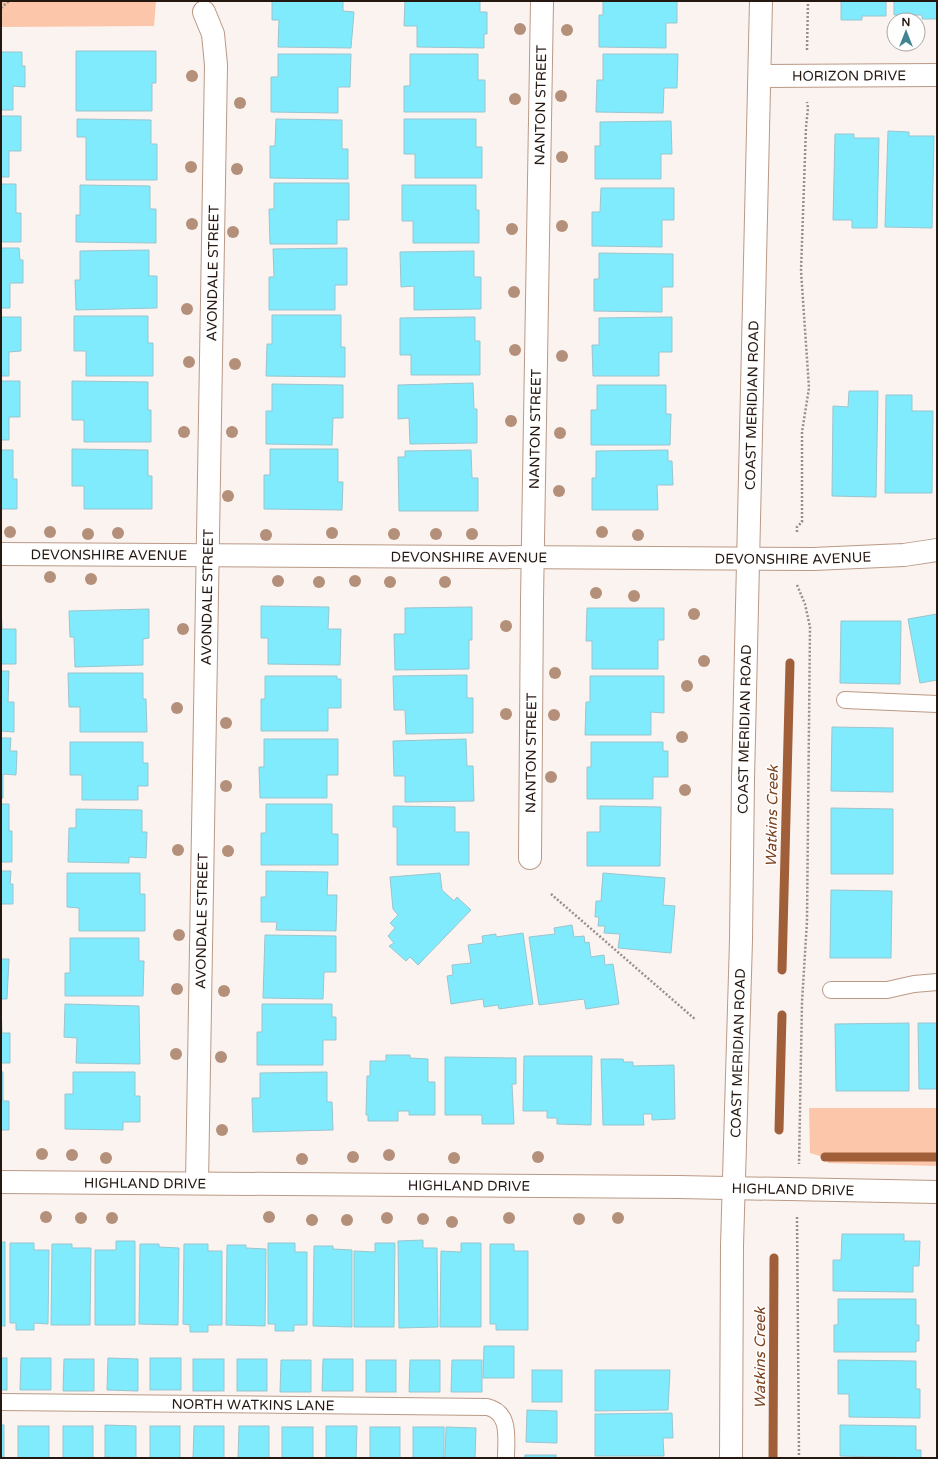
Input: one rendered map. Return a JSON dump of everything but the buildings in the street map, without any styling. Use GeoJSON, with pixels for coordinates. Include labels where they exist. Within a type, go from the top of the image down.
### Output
{"type":"FeatureCollection","features":[{"type":"Feature","properties":{"kind":"street","name":"NANTON STREET"},"geometry":{"type":"LineString","coordinates":[[530,858],[533,556],[542,1]]}},
{"type":"Feature","properties":{"kind":"street","name":"COAST MERIDIAN ROAD"},"geometry":{"type":"LineString","coordinates":[[731,1458],[734,1188],[741,940],[743,779],[761,1]]}},
{"type":"Feature","properties":{"kind":"street","name":"AVONDALE STREET"},"geometry":{"type":"LineString","coordinates":[[197,1183],[216,65],[213,34],[204,12]]}},
{"type":"Feature","properties":{"kind":"street","name":"HORIZON DRIVE"},"geometry":{"type":"LineString","coordinates":[[760,76],[937,74]]}},
{"type":"Feature","properties":{"kind":"street","name":"DEVONSHIRE AVENUE"},"geometry":{"type":"LineString","coordinates":[[1,554],[862,558],[904,555],[937,550]]}},
{"type":"Feature","properties":{"kind":"street","name":"HIGHLAND DRIVE"},"geometry":{"type":"LineString","coordinates":[[1,1182],[734,1188],[937,1192]]}},
{"type":"Feature","properties":{"kind":"lane"},"geometry":{"type":"LineString","coordinates":[[845,700],[937,704]]}},
{"type":"Feature","properties":{"kind":"lane"},"geometry":{"type":"LineString","coordinates":[[831,990],[887,990],[914,984],[937,982]]}},
{"type":"Feature","properties":{"kind":"lane","name":"NORTH WATKINS LANE"},"geometry":{"type":"LineString","coordinates":[[1,1402],[479,1406],[494,1408],[502,1416],[506,1428],[506,1458]]}},
{"type":"Feature","properties":{"kind":"path"},"geometry":{"type":"LineString","coordinates":[[1,8],[9,1]]}},
{"type":"Feature","properties":{"kind":"path"},"geometry":{"type":"LineString","coordinates":[[806,52],[808,1]]}},
{"type":"Feature","properties":{"kind":"path"},"geometry":{"type":"LineString","coordinates":[[797,527],[802,522],[802,432],[809,388],[801,271],[808,108],[806,100]]}},
{"type":"Feature","properties":{"kind":"path"},"geometry":{"type":"LineString","coordinates":[[797,586],[805,604],[810,627],[807,921],[802,1002],[799,1167]]}},
{"type":"Feature","properties":{"kind":"path"},"geometry":{"type":"LineString","coordinates":[[552,894],[696,1020]]}},
{"type":"Feature","properties":{"kind":"path"},"geometry":{"type":"LineString","coordinates":[[797,1211],[798,1458]]}},
{"type":"Feature","properties":{"kind":"shaded area"},"geometry":{"type":"Polygon","coordinates":[[[1,1],[156,1],[154,26],[1,27],[1,1]]]}},
{"type":"Feature","properties":{"kind":"shaded area"},"geometry":{"type":"Polygon","coordinates":[[[809,1108],[937,1108],[937,1166],[828,1163],[827,1158],[810,1153],[809,1108]]]}},
{"type":"Feature","properties":{"kind":"waterway","name":"Watkins Creek"},"geometry":{"type":"LineString","coordinates":[[782,970],[790,663]]}},
{"type":"Feature","properties":{"kind":"waterway","name":"Watkins Creek"},"geometry":{"type":"LineString","coordinates":[[779,1130],[782,1015]]}},
{"type":"Feature","properties":{"kind":"waterway"},"geometry":{"type":"LineString","coordinates":[[825,1157],[937,1157]]}},
{"type":"Feature","properties":{"kind":"waterway","name":"Watkins Creek"},"geometry":{"type":"LineString","coordinates":[[773,1458],[774,1258]]}}]}
